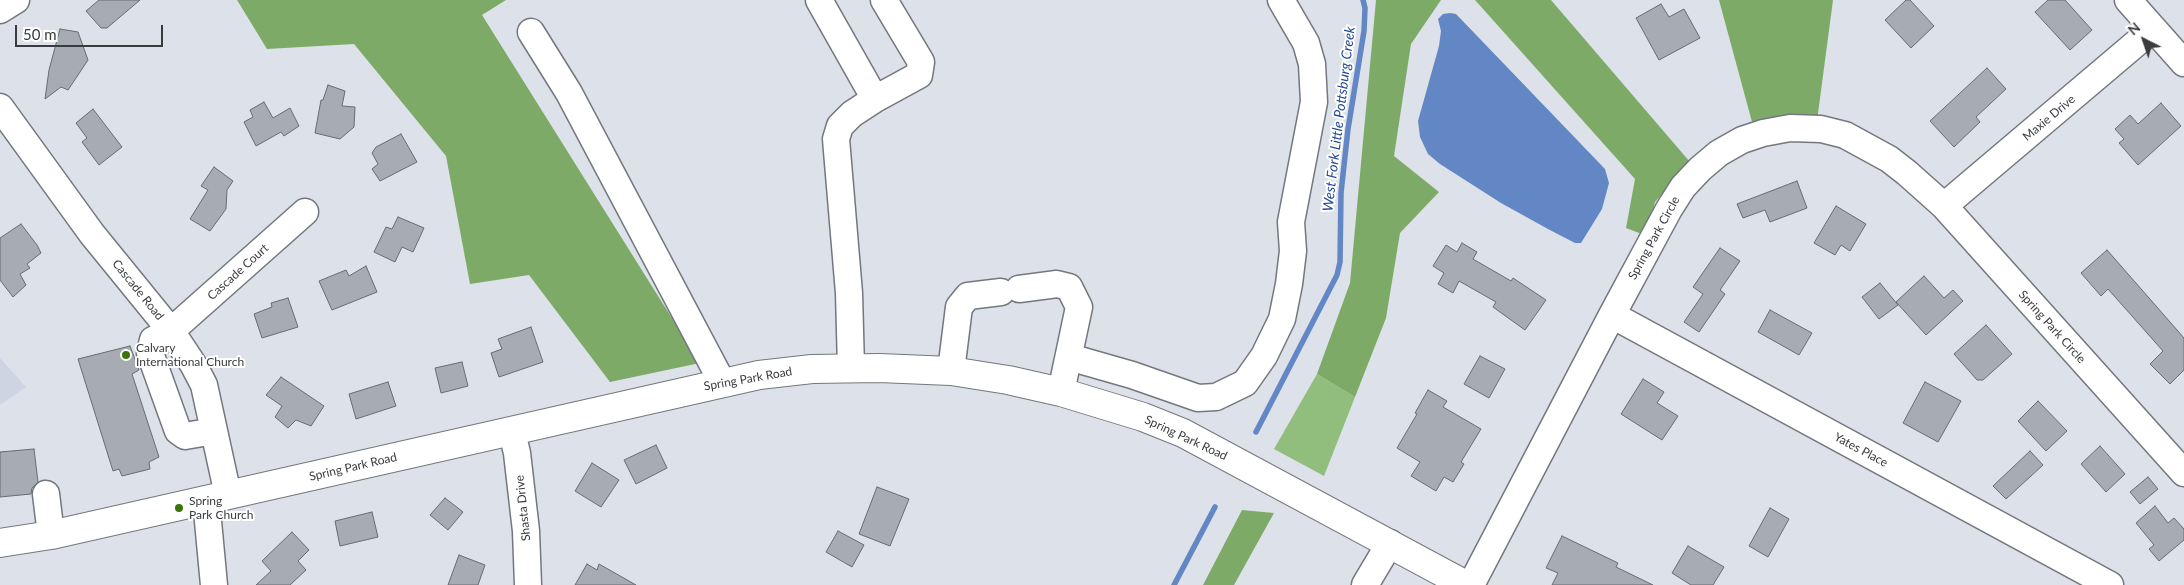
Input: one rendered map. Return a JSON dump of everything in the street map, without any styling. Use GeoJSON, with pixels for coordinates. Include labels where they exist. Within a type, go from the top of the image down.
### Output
{"type":"FeatureCollection","features":[{"type":"Feature","properties":{"kind":"main road","name":"Spring Park Road"},"geometry":{"type":"LineString","coordinates":[[0,543],[50,535],[512,432],[722,382],[812,369],[851,368],[951,372],[1008,380],[1061,392],[1143,416],[1183,433],[1466,585]]}},
{"type":"Feature","properties":{"kind":"street"},"geometry":{"type":"LineString","coordinates":[[0,10],[16,0]]}},
{"type":"Feature","properties":{"kind":"street"},"geometry":{"type":"LineString","coordinates":[[820,0],[874,99]]}},
{"type":"Feature","properties":{"kind":"street"},"geometry":{"type":"LineString","coordinates":[[851,368],[849,293],[836,139],[840,126],[852,114],[874,99],[919,75],[921,62],[884,0]]}},
{"type":"Feature","properties":{"kind":"street"},"geometry":{"type":"LineString","coordinates":[[1069,357],[1132,375],[1198,398],[1216,397],[1245,383],[1264,356],[1282,319],[1293,251],[1291,222],[1314,102],[1312,64],[1306,44],[1281,0]]}},
{"type":"Feature","properties":{"kind":"street"},"geometry":{"type":"LineString","coordinates":[[2128,0],[2184,63]]}},
{"type":"Feature","properties":{"kind":"street","name":"Maxie Drive"},"geometry":{"type":"LineString","coordinates":[[1944,206],[2153,29]]}},
{"type":"Feature","properties":{"kind":"street"},"geometry":{"type":"LineString","coordinates":[[531,32],[569,93],[684,306],[722,382]]}},
{"type":"Feature","properties":{"kind":"street","name":"Cascade Road"},"geometry":{"type":"LineString","coordinates":[[0,107],[92,234],[171,331],[204,385],[214,431],[217,497],[214,585]]}},
{"type":"Feature","properties":{"kind":"street","name":"Spring Park Circle"},"geometry":{"type":"LineString","coordinates":[[1471,585],[1612,315],[1669,209],[1684,187],[1700,169],[1720,153],[1742,140],[1790,128],[1821,129],[1845,134],[1890,159],[1944,206],[2184,473]]}},
{"type":"Feature","properties":{"kind":"street","name":"Cascade Court"},"geometry":{"type":"LineString","coordinates":[[214,431],[185,436],[178,431],[150,353],[153,340],[171,331],[305,212]]}},
{"type":"Feature","properties":{"kind":"street"},"geometry":{"type":"LineString","coordinates":[[951,372],[959,307],[968,296],[1057,284],[1069,287],[1078,307],[1061,392]]}},
{"type":"Feature","properties":{"kind":"street","name":"Yates Place"},"geometry":{"type":"LineString","coordinates":[[1612,315],[2110,585]]}},
{"type":"Feature","properties":{"kind":"street","name":"Shasta Drive"},"geometry":{"type":"LineString","coordinates":[[512,432],[517,453],[526,531],[528,585]]}},
{"type":"Feature","properties":{"kind":"street"},"geometry":{"type":"LineString","coordinates":[[46,494],[50,535]]}},
{"type":"Feature","properties":{"kind":"street"},"geometry":{"type":"LineString","coordinates":[[1365,585],[1390,543]]}},
{"type":"Feature","properties":{"kind":"shaded area"},"geometry":{"type":"Polygon","coordinates":[[[0,358],[26,387],[0,405],[0,358]]]}},
{"type":"Feature","properties":{"kind":"green space"},"geometry":{"type":"Polygon","coordinates":[[[237,0],[506,0],[482,15],[700,363],[610,382],[529,275],[470,284],[446,156],[354,44],[267,49],[237,0]]]}},
{"type":"Feature","properties":{"kind":"green space"},"geometry":{"type":"Polygon","coordinates":[[[1376,0],[1441,0],[1411,44],[1394,156],[1439,192],[1400,233],[1386,318],[1355,397],[1317,374],[1350,283],[1376,0]]]}},
{"type":"Feature","properties":{"kind":"green space"},"geometry":{"type":"Polygon","coordinates":[[[1475,0],[1551,0],[1690,162],[1655,202],[1647,236],[1626,228],[1635,179],[1475,0]]]}},
{"type":"Feature","properties":{"kind":"green space"},"geometry":{"type":"Polygon","coordinates":[[[1719,0],[1833,0],[1817,121],[1752,122],[1719,0]]]}},
{"type":"Feature","properties":{"kind":"green space"},"geometry":{"type":"Polygon","coordinates":[[[1317,374],[1355,397],[1324,476],[1274,449],[1317,374]]]}},
{"type":"Feature","properties":{"kind":"green space"},"geometry":{"type":"Polygon","coordinates":[[[1242,510],[1274,513],[1234,585],[1203,585],[1242,510]]]}},
{"type":"Feature","properties":{"kind":"water"},"geometry":{"type":"Polygon","coordinates":[[[1443,14],[1456,14],[1605,169],[1609,183],[1602,209],[1581,243],[1575,243],[1501,203],[1440,164],[1428,154],[1420,137],[1418,121],[1439,46],[1441,31],[1438,19],[1443,14]]]}},
{"type":"Feature","properties":{"kind":"building"},"geometry":{"type":"Polygon","coordinates":[[[99,0],[140,0],[107,28],[101,28],[86,11],[99,0]]]}},
{"type":"Feature","properties":{"kind":"building"},"geometry":{"type":"Polygon","coordinates":[[[1906,0],[1910,0],[1934,26],[1911,48],[1885,20],[1906,0]]]}},
{"type":"Feature","properties":{"kind":"building"},"geometry":{"type":"Polygon","coordinates":[[[2048,0],[2065,0],[2092,30],[2070,50],[2035,12],[2048,0]]]}},
{"type":"Feature","properties":{"kind":"building"},"geometry":{"type":"Polygon","coordinates":[[[1661,4],[1669,17],[1684,9],[1700,38],[1659,60],[1636,18],[1661,4]]]}},
{"type":"Feature","properties":{"kind":"building"},"geometry":{"type":"Polygon","coordinates":[[[60,29],[78,32],[88,60],[68,90],[61,87],[45,99],[49,70],[60,29]]]}},
{"type":"Feature","properties":{"kind":"building"},"geometry":{"type":"Polygon","coordinates":[[[1987,68],[2006,89],[1976,117],[1980,122],[1954,147],[1930,121],[1987,68]]]}},
{"type":"Feature","properties":{"kind":"building"},"geometry":{"type":"Polygon","coordinates":[[[328,85],[345,91],[342,106],[355,107],[354,127],[340,139],[315,133],[321,100],[323,100],[328,85]]]}},
{"type":"Feature","properties":{"kind":"building"},"geometry":{"type":"Polygon","coordinates":[[[264,102],[273,118],[290,108],[299,126],[284,136],[281,132],[256,146],[244,122],[253,117],[250,110],[264,102]]]}},
{"type":"Feature","properties":{"kind":"building"},"geometry":{"type":"Polygon","coordinates":[[[2161,103],[2181,126],[2138,165],[2119,143],[2124,139],[2115,129],[2130,115],[2138,124],[2161,103]]]}},
{"type":"Feature","properties":{"kind":"building"},"geometry":{"type":"Polygon","coordinates":[[[93,109],[122,147],[99,165],[82,142],[87,138],[76,123],[93,109]]]}},
{"type":"Feature","properties":{"kind":"building"},"geometry":{"type":"Polygon","coordinates":[[[401,134],[417,162],[380,181],[372,169],[378,164],[372,153],[376,147],[401,134]]]}},
{"type":"Feature","properties":{"kind":"building"},"geometry":{"type":"Polygon","coordinates":[[[214,167],[233,181],[227,190],[226,209],[210,231],[190,219],[208,190],[201,186],[214,167]]]}},
{"type":"Feature","properties":{"kind":"building"},"geometry":{"type":"Polygon","coordinates":[[[1797,181],[1807,208],[1770,222],[1765,210],[1743,218],[1737,204],[1797,181]]]}},
{"type":"Feature","properties":{"kind":"building"},"geometry":{"type":"Polygon","coordinates":[[[1836,206],[1866,224],[1850,251],[1841,245],[1835,255],[1814,243],[1836,206]]]}},
{"type":"Feature","properties":{"kind":"building"},"geometry":{"type":"Polygon","coordinates":[[[398,217],[424,228],[413,252],[402,247],[395,262],[374,252],[386,227],[392,229],[398,217]]]}},
{"type":"Feature","properties":{"kind":"building"},"geometry":{"type":"Polygon","coordinates":[[[21,224],[41,253],[27,264],[30,268],[20,274],[26,285],[13,297],[0,280],[0,238],[21,224]]]}},
{"type":"Feature","properties":{"kind":"building"},"geometry":{"type":"Polygon","coordinates":[[[1462,243],[1477,252],[1473,259],[1511,281],[1513,278],[1546,300],[1525,330],[1493,307],[1496,302],[1459,281],[1453,293],[1438,284],[1444,273],[1433,266],[1446,245],[1457,252],[1462,243]]]}},
{"type":"Feature","properties":{"kind":"building"},"geometry":{"type":"Polygon","coordinates":[[[1720,248],[1740,261],[1720,290],[1725,294],[1699,332],[1684,322],[1703,294],[1693,287],[1720,248]]]}},
{"type":"Feature","properties":{"kind":"building"},"geometry":{"type":"Polygon","coordinates":[[[2107,250],[2184,338],[2184,370],[2170,384],[2150,364],[2163,351],[2108,289],[2101,296],[2081,273],[2107,250]]]}},
{"type":"Feature","properties":{"kind":"building"},"geometry":{"type":"Polygon","coordinates":[[[366,266],[377,292],[332,310],[319,281],[346,270],[349,276],[366,266]]]}},
{"type":"Feature","properties":{"kind":"building"},"geometry":{"type":"Polygon","coordinates":[[[1924,276],[1944,298],[1953,290],[1963,301],[1926,335],[1896,302],[1924,276]]]}},
{"type":"Feature","properties":{"kind":"building"},"geometry":{"type":"Polygon","coordinates":[[[1880,283],[1898,305],[1879,319],[1862,297],[1880,283]]]}},
{"type":"Feature","properties":{"kind":"building"},"geometry":{"type":"Polygon","coordinates":[[[288,298],[298,327],[262,338],[254,314],[272,307],[271,303],[288,298]]]}},
{"type":"Feature","properties":{"kind":"building"},"geometry":{"type":"Polygon","coordinates":[[[1770,310],[1812,333],[1799,355],[1758,332],[1770,310]]]}},
{"type":"Feature","properties":{"kind":"building"},"geometry":{"type":"Polygon","coordinates":[[[1986,325],[2012,354],[1983,380],[1977,380],[1954,354],[1986,325]]]}},
{"type":"Feature","properties":{"kind":"building"},"geometry":{"type":"Polygon","coordinates":[[[531,327],[543,362],[499,377],[491,353],[502,349],[498,339],[531,327]]]}},
{"type":"Feature","properties":{"kind":"building"},"geometry":{"type":"Polygon","coordinates":[[[130,346],[139,370],[132,374],[159,457],[149,462],[150,469],[122,476],[119,469],[113,471],[78,359],[130,346]]]}},
{"type":"Feature","properties":{"kind":"building"},"geometry":{"type":"Polygon","coordinates":[[[1480,356],[1505,369],[1489,398],[1464,384],[1480,356]]]}},
{"type":"Feature","properties":{"kind":"building"},"geometry":{"type":"Polygon","coordinates":[[[462,362],[468,386],[441,393],[435,368],[462,362]]]}},
{"type":"Feature","properties":{"kind":"building"},"geometry":{"type":"Polygon","coordinates":[[[281,377],[324,406],[311,426],[296,420],[288,428],[275,417],[282,406],[266,395],[281,377]]]}},
{"type":"Feature","properties":{"kind":"building"},"geometry":{"type":"Polygon","coordinates":[[[1643,379],[1664,392],[1657,403],[1678,416],[1662,440],[1621,414],[1643,379]]]}},
{"type":"Feature","properties":{"kind":"building"},"geometry":{"type":"Polygon","coordinates":[[[388,382],[396,406],[356,419],[349,394],[388,382]]]}},
{"type":"Feature","properties":{"kind":"building"},"geometry":{"type":"Polygon","coordinates":[[[1925,382],[1961,401],[1938,442],[1903,423],[1925,382]]]}},
{"type":"Feature","properties":{"kind":"building"},"geometry":{"type":"Polygon","coordinates":[[[1428,390],[1447,401],[1443,407],[1481,429],[1461,462],[1464,464],[1453,482],[1444,477],[1436,491],[1411,476],[1420,462],[1397,448],[1417,414],[1415,413],[1428,390]]]}},
{"type":"Feature","properties":{"kind":"building"},"geometry":{"type":"Polygon","coordinates":[[[2038,401],[2067,431],[2046,451],[2018,421],[2038,401]]]}},
{"type":"Feature","properties":{"kind":"building"},"geometry":{"type":"Polygon","coordinates":[[[656,445],[667,468],[636,484],[624,460],[656,445]]]}},
{"type":"Feature","properties":{"kind":"building"},"geometry":{"type":"Polygon","coordinates":[[[2100,446],[2125,474],[2106,492],[2081,464],[2100,446]]]}},
{"type":"Feature","properties":{"kind":"building"},"geometry":{"type":"Polygon","coordinates":[[[34,449],[38,482],[32,488],[31,494],[0,497],[0,452],[34,449]]]}},
{"type":"Feature","properties":{"kind":"building"},"geometry":{"type":"Polygon","coordinates":[[[2030,451],[2043,465],[2006,499],[1993,486],[2030,451]]]}},
{"type":"Feature","properties":{"kind":"building"},"geometry":{"type":"Polygon","coordinates":[[[592,463],[619,480],[601,507],[575,491],[592,463]]]}},
{"type":"Feature","properties":{"kind":"building"},"geometry":{"type":"Polygon","coordinates":[[[2148,477],[2158,489],[2140,504],[2130,492],[2148,477]]]}},
{"type":"Feature","properties":{"kind":"building"},"geometry":{"type":"Polygon","coordinates":[[[877,487],[909,499],[890,546],[859,534],[877,487]]]}},
{"type":"Feature","properties":{"kind":"building"},"geometry":{"type":"Polygon","coordinates":[[[445,498],[463,512],[448,530],[430,515],[445,498]]]}},
{"type":"Feature","properties":{"kind":"building"},"geometry":{"type":"Polygon","coordinates":[[[2155,506],[2168,523],[2174,518],[2184,529],[2184,540],[2159,561],[2149,549],[2154,545],[2136,523],[2155,506]]]}},
{"type":"Feature","properties":{"kind":"building"},"geometry":{"type":"Polygon","coordinates":[[[1770,508],[1789,519],[1768,557],[1749,546],[1770,508]]]}},
{"type":"Feature","properties":{"kind":"building"},"geometry":{"type":"Polygon","coordinates":[[[372,512],[378,537],[340,546],[335,521],[372,512]]]}},
{"type":"Feature","properties":{"kind":"building"},"geometry":{"type":"Polygon","coordinates":[[[838,531],[864,545],[852,567],[826,552],[838,531]]]}},
{"type":"Feature","properties":{"kind":"building"},"geometry":{"type":"Polygon","coordinates":[[[292,532],[309,550],[298,561],[306,570],[290,585],[256,585],[271,571],[262,561],[292,532]]]}},
{"type":"Feature","properties":{"kind":"building"},"geometry":{"type":"Polygon","coordinates":[[[1562,536],[1618,563],[1616,567],[1653,585],[1552,585],[1558,573],[1546,568],[1562,536]]]}},
{"type":"Feature","properties":{"kind":"building"},"geometry":{"type":"Polygon","coordinates":[[[1688,546],[1724,567],[1713,585],[1691,585],[1672,573],[1688,546]]]}},
{"type":"Feature","properties":{"kind":"building"},"geometry":{"type":"Polygon","coordinates":[[[459,555],[485,565],[478,585],[448,585],[459,555]]]}},
{"type":"Feature","properties":{"kind":"building"},"geometry":{"type":"Polygon","coordinates":[[[587,564],[597,570],[599,564],[636,585],[575,585],[587,564]]]}},
{"type":"Feature","properties":{"kind":"waterway","name":"West Fork Little Pottsburg Creek"},"geometry":{"type":"LineString","coordinates":[[1256,432],[1337,275],[1340,262],[1341,193],[1348,129],[1364,31],[1365,8],[1363,0]]}},
{"type":"Feature","properties":{"kind":"waterway","name":"West Fork Little Pottsburg Creek"},"geometry":{"type":"LineString","coordinates":[[1174,585],[1215,507]]}},
{"type":"Feature","properties":{"kind":"place","name":"Calvary International Church"},"geometry":{"type":"Point","coordinates":[126,355]}},
{"type":"Feature","properties":{"kind":"place","name":"Spring Park Church"},"geometry":{"type":"Point","coordinates":[179,508]}}]}
